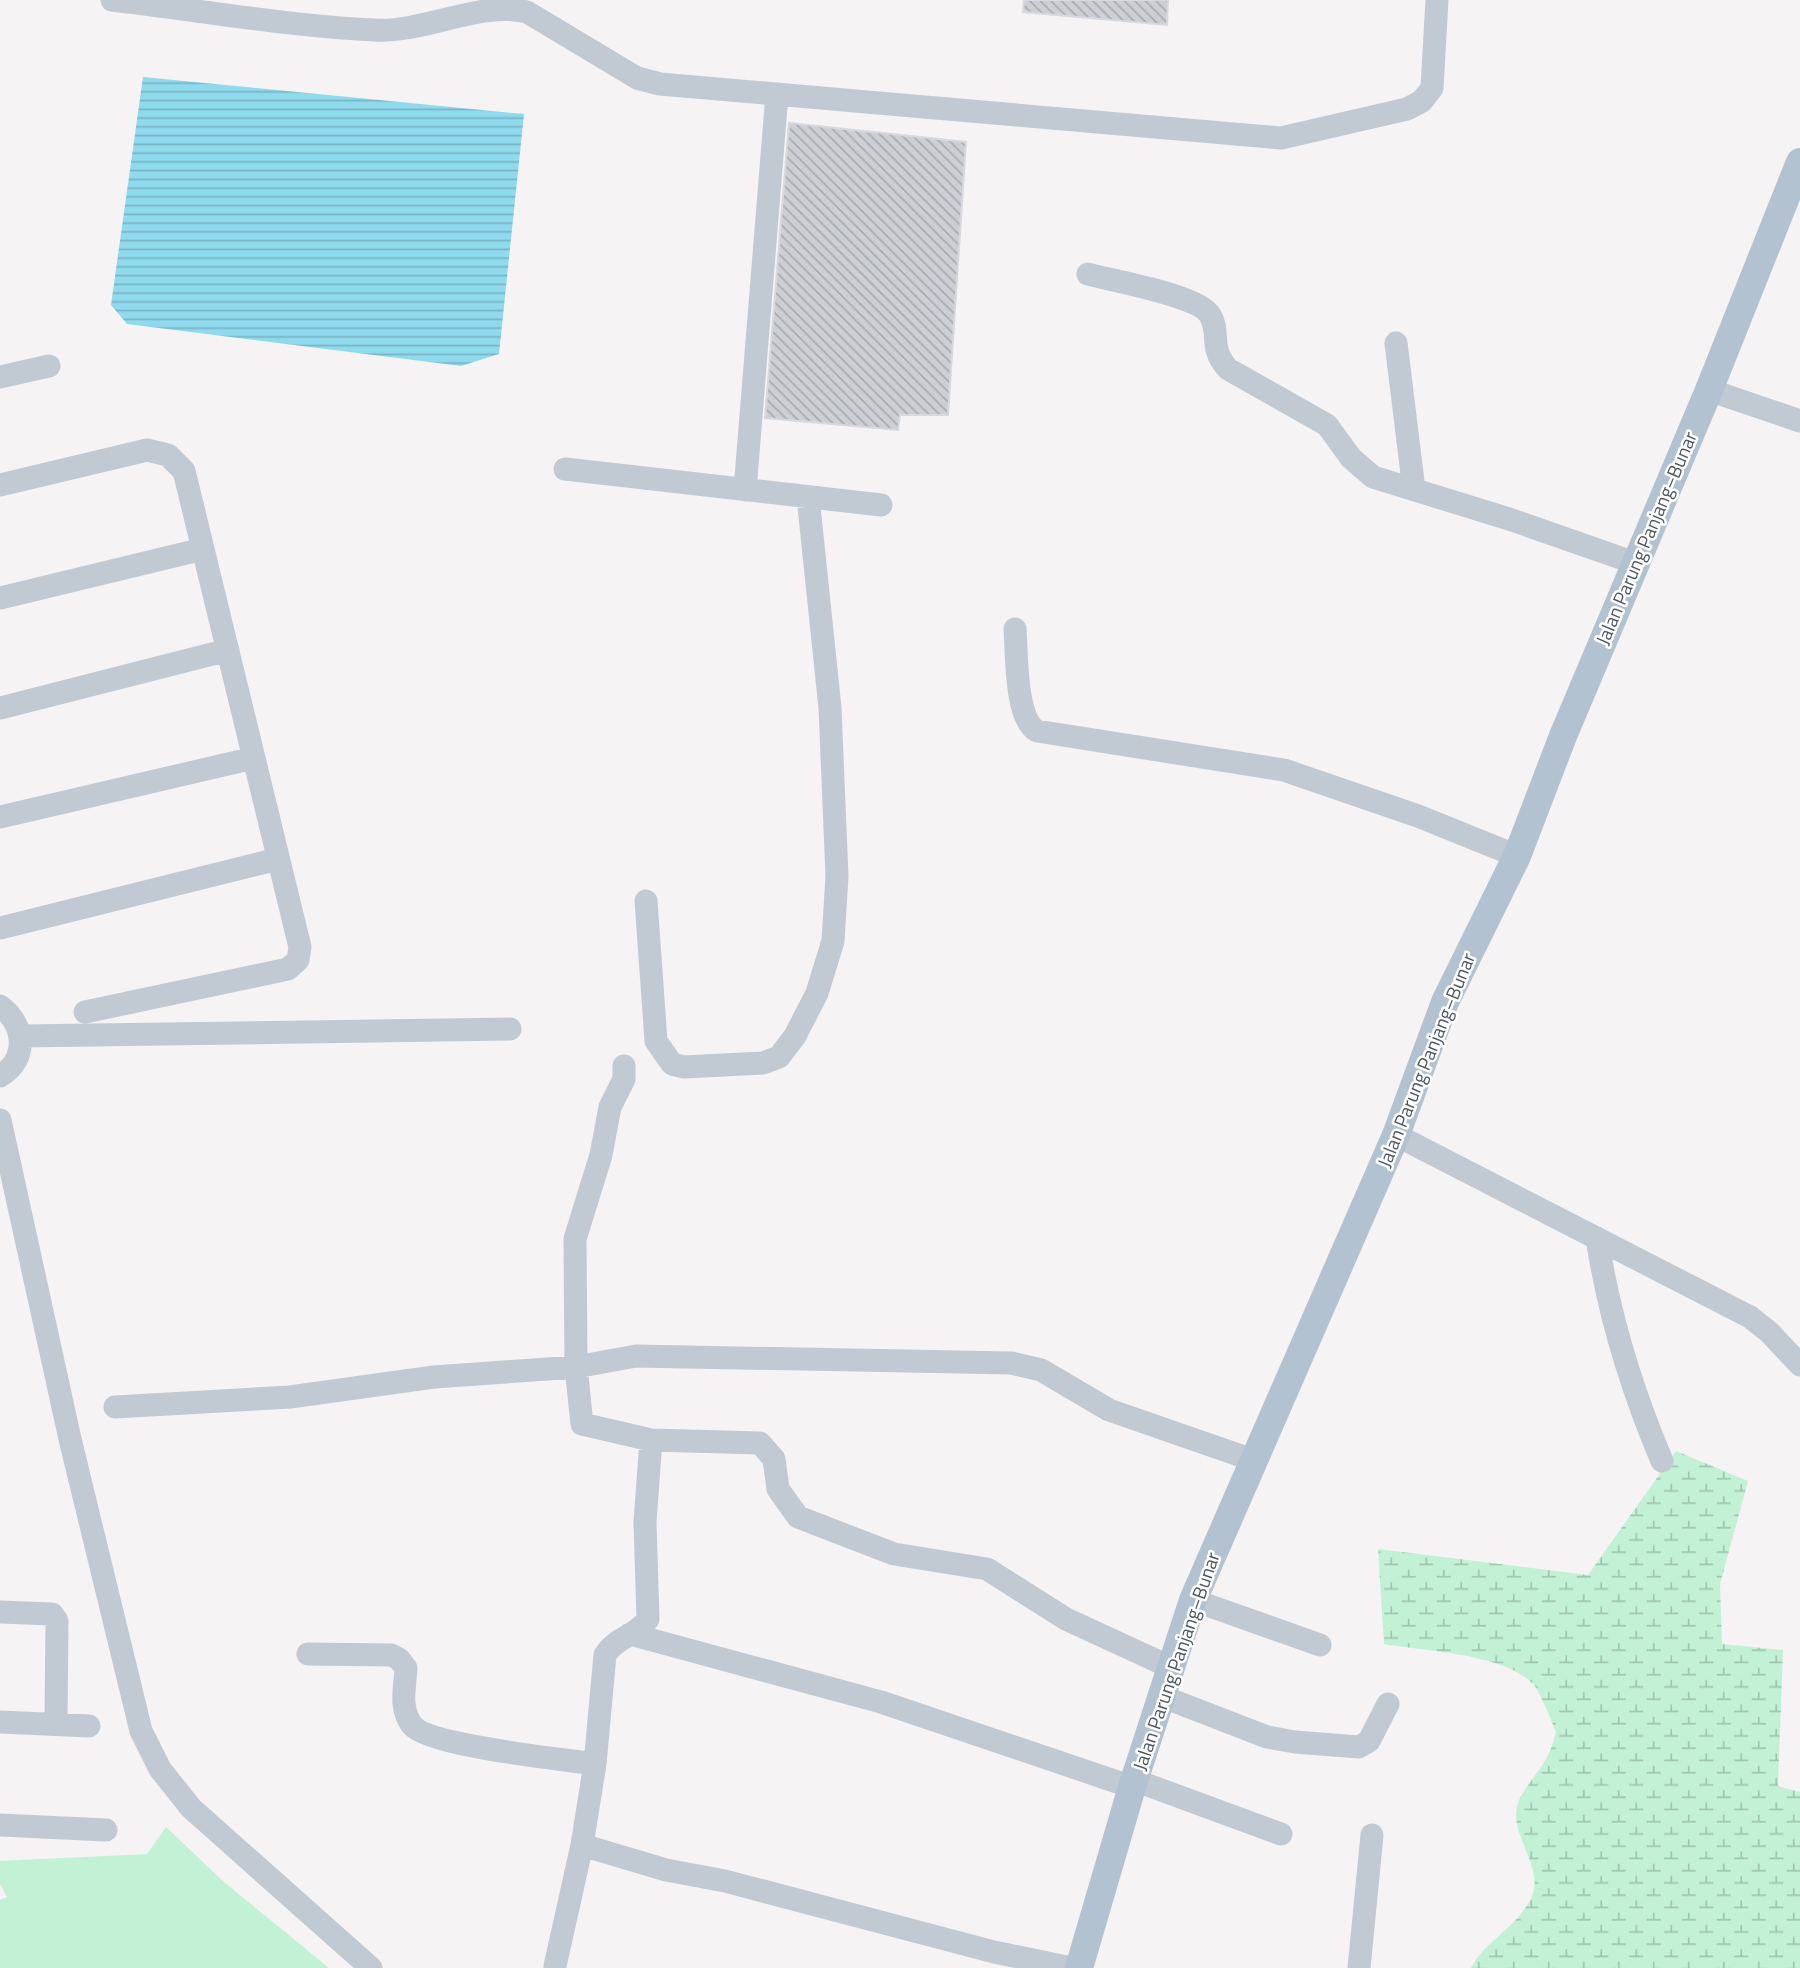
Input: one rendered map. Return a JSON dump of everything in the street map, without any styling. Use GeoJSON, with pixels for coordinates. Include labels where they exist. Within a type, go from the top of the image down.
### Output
{"type":"FeatureCollection","features":[{"type":"Feature","properties":{"kind":"main road","name":"Jalan Parung Panjang–Bunar"},"geometry":{"type":"LineString","coordinates":[[1079,1968],[1133,1784],[1194,1600],[1396,1135],[1446,1002],[1517,856],[1800,162]]}},
{"type":"Feature","properties":{"kind":"street"},"geometry":{"type":"LineString","coordinates":[[112,0],[376,31],[423,27],[490,9],[512,8],[527,12],[637,78],[660,84],[1281,138],[1304,135],[1407,109],[1422,101],[1432,88],[1437,0]]}},
{"type":"Feature","properties":{"kind":"street"},"geometry":{"type":"LineString","coordinates":[[745,490],[777,94]]}},
{"type":"Feature","properties":{"kind":"street"},"geometry":{"type":"LineString","coordinates":[[1088,274],[1198,302],[1211,316],[1216,356],[1228,369],[1327,425],[1351,458],[1373,477],[1635,563]]}},
{"type":"Feature","properties":{"kind":"street"},"geometry":{"type":"LineString","coordinates":[[1396,343],[1414,490]]}},
{"type":"Feature","properties":{"kind":"street"},"geometry":{"type":"LineString","coordinates":[[0,377],[48,366]]}},
{"type":"Feature","properties":{"kind":"street"},"geometry":{"type":"LineString","coordinates":[[1709,390],[1800,421]]}},
{"type":"Feature","properties":{"kind":"street"},"geometry":{"type":"LineString","coordinates":[[0,485],[147,450],[167,455],[184,471],[300,947],[298,960],[288,969],[85,1012]]}},
{"type":"Feature","properties":{"kind":"street"},"geometry":{"type":"LineString","coordinates":[[565,469],[881,505]]}},
{"type":"Feature","properties":{"kind":"street"},"geometry":{"type":"LineString","coordinates":[[646,901],[656,1041],[671,1065],[684,1067],[763,1063],[779,1056],[795,1036],[817,993],[833,941],[837,876],[830,708],[807,497]]}},
{"type":"Feature","properties":{"kind":"street"},"geometry":{"type":"LineString","coordinates":[[0,598],[203,549]]}},
{"type":"Feature","properties":{"kind":"street"},"geometry":{"type":"LineString","coordinates":[[1015,629],[1022,711],[1028,726],[1037,731],[1284,770],[1418,816],[1517,856]]}},
{"type":"Feature","properties":{"kind":"street"},"geometry":{"type":"LineString","coordinates":[[0,708],[228,650]]}},
{"type":"Feature","properties":{"kind":"street"},"geometry":{"type":"LineString","coordinates":[[0,817],[254,758]]}},
{"type":"Feature","properties":{"kind":"street"},"geometry":{"type":"LineString","coordinates":[[0,928],[278,859]]}},
{"type":"Feature","properties":{"kind":"street"},"geometry":{"type":"LineString","coordinates":[[0,1006],[17,1023],[21,1036],[20,1051],[14,1064],[0,1076]]}},
{"type":"Feature","properties":{"kind":"street"},"geometry":{"type":"LineString","coordinates":[[21,1036],[510,1029]]}},
{"type":"Feature","properties":{"kind":"street"},"geometry":{"type":"LineString","coordinates":[[624,1066],[624,1079],[610,1107],[601,1155],[575,1239],[576,1367],[582,1424],[651,1440],[760,1443],[774,1459],[778,1489],[798,1517],[894,1554],[987,1569],[1066,1619],[1170,1667]]}},
{"type":"Feature","properties":{"kind":"street"},"geometry":{"type":"LineString","coordinates":[[0,1120],[70,1439],[141,1731],[160,1769],[191,1808],[371,1968]]}},
{"type":"Feature","properties":{"kind":"street"},"geometry":{"type":"LineString","coordinates":[[1396,1135],[1750,1317],[1769,1332],[1800,1365]]}},
{"type":"Feature","properties":{"kind":"street"},"geometry":{"type":"LineString","coordinates":[[1597,1238],[1606,1298],[1633,1392],[1662,1461]]}},
{"type":"Feature","properties":{"kind":"street"},"geometry":{"type":"LineString","coordinates":[[115,1406],[290,1396],[434,1377],[576,1367],[636,1356],[1011,1363],[1041,1370],[1109,1410],[1253,1460]]}},
{"type":"Feature","properties":{"kind":"street"},"geometry":{"type":"LineString","coordinates":[[555,1966],[582,1845],[595,1764],[605,1655],[612,1643],[641,1630],[648,1619],[645,1521],[651,1440]]}},
{"type":"Feature","properties":{"kind":"street"},"geometry":{"type":"LineString","coordinates":[[1194,1600],[1320,1645]]}},
{"type":"Feature","properties":{"kind":"street"},"geometry":{"type":"LineString","coordinates":[[0,1612],[52,1614],[57,1621],[56,1724]]}},
{"type":"Feature","properties":{"kind":"street"},"geometry":{"type":"LineString","coordinates":[[630,1634],[881,1703],[1281,1834]]}},
{"type":"Feature","properties":{"kind":"street"},"geometry":{"type":"LineString","coordinates":[[309,1654],[391,1656],[399,1659],[406,1668],[403,1710],[413,1727],[423,1734],[456,1743],[595,1764]]}},
{"type":"Feature","properties":{"kind":"street"},"geometry":{"type":"LineString","coordinates":[[1161,1696],[1267,1737],[1295,1742],[1359,1746],[1369,1741],[1388,1704]]}},
{"type":"Feature","properties":{"kind":"street"},"geometry":{"type":"LineString","coordinates":[[0,1721],[89,1726]]}},
{"type":"Feature","properties":{"kind":"street"},"geometry":{"type":"LineString","coordinates":[[0,1825],[106,1830]]}},
{"type":"Feature","properties":{"kind":"street"},"geometry":{"type":"LineString","coordinates":[[1359,1968],[1372,1835]]}},
{"type":"Feature","properties":{"kind":"street"},"geometry":{"type":"LineString","coordinates":[[582,1845],[666,1870],[725,1881],[993,1952],[1072,1968]]}},
{"type":"Feature","properties":{"kind":"green space"},"geometry":{"type":"Polygon","coordinates":[[[1676,1451],[1748,1481],[1720,1584],[1722,1644],[1783,1650],[1778,1786],[1800,1792],[1800,1968],[1471,1968],[1485,1949],[1521,1914],[1533,1893],[1533,1871],[1517,1826],[1516,1814],[1518,1803],[1547,1757],[1556,1732],[1536,1688],[1508,1668],[1466,1656],[1384,1644],[1378,1549],[1588,1575],[1676,1451]]]}},
{"type":"Feature","properties":{"kind":"green space"},"geometry":{"type":"Polygon","coordinates":[[[166,1827],[224,1882],[329,1968],[0,1968],[0,1900],[7,1897],[0,1884],[0,1861],[147,1854],[166,1827]]]}},
{"type":"Feature","properties":{"kind":"water"},"geometry":{"type":"Polygon","coordinates":[[[143,77],[524,114],[499,354],[461,366],[127,324],[111,305],[143,77]]]}},
{"type":"Feature","properties":{"kind":"building"},"geometry":{"type":"Polygon","coordinates":[[[1024,0],[1168,0],[1167,25],[1023,12],[1024,0]]]}},
{"type":"Feature","properties":{"kind":"building"},"geometry":{"type":"Polygon","coordinates":[[[789,123],[966,142],[948,415],[900,415],[898,430],[765,418],[789,123]]]}}]}
